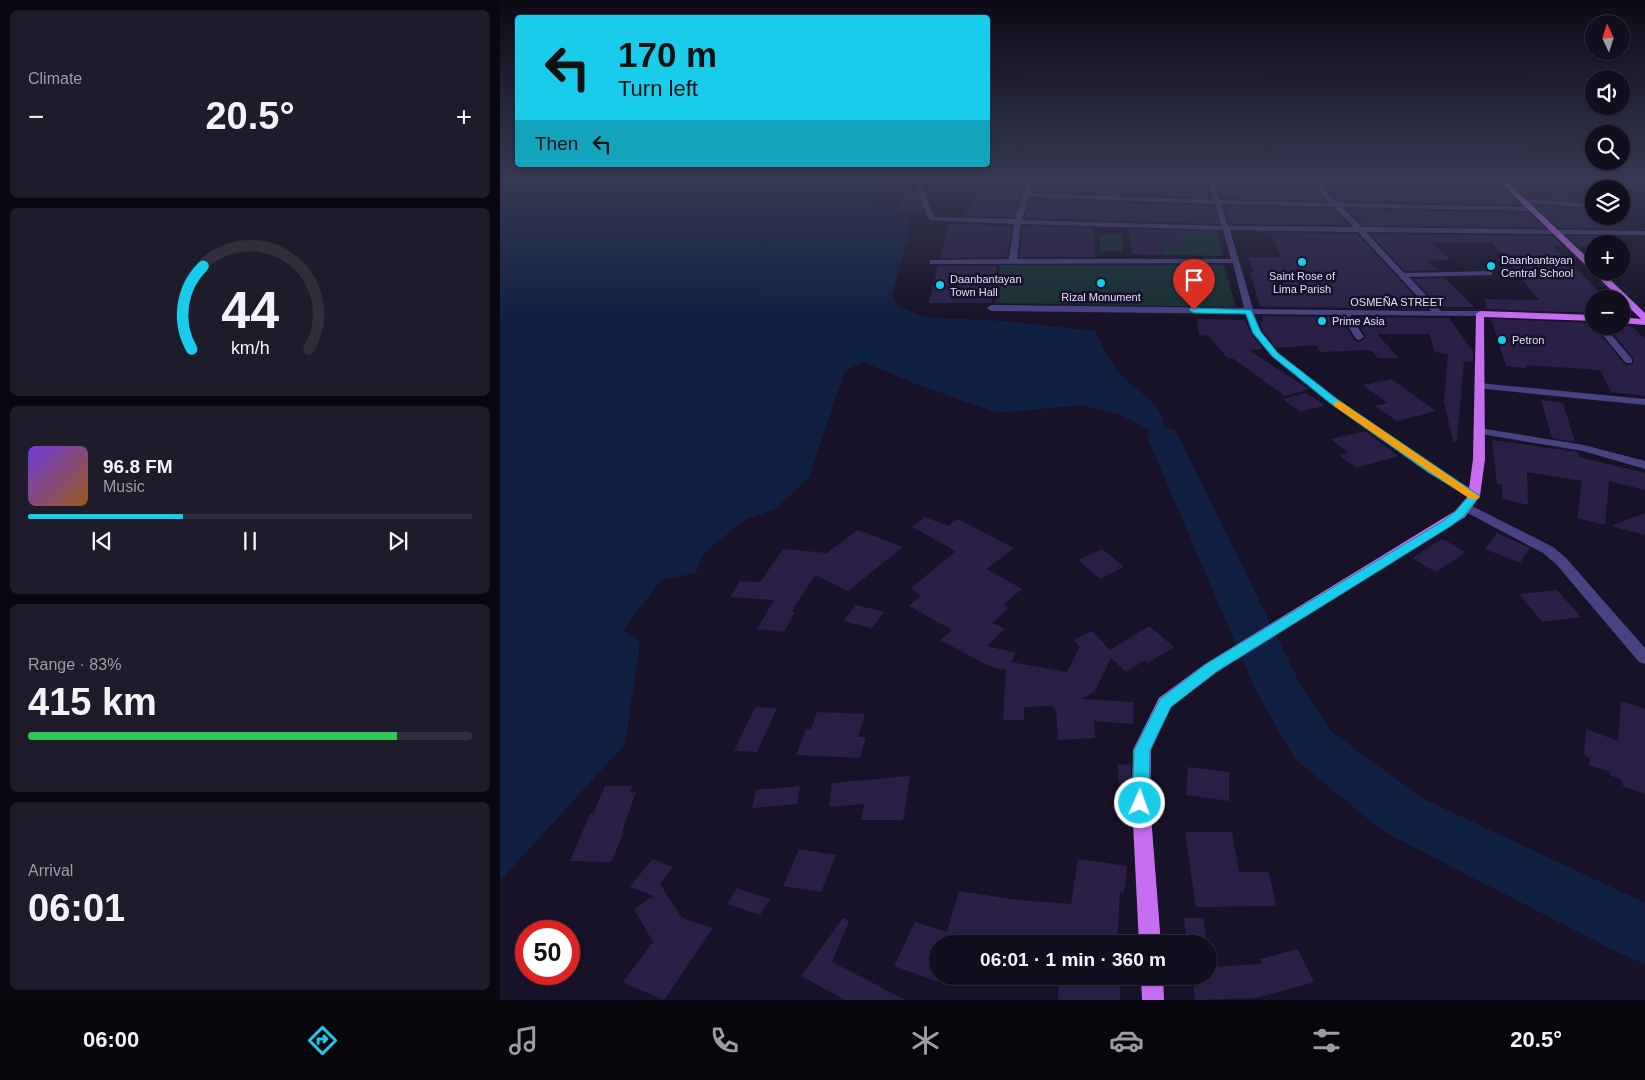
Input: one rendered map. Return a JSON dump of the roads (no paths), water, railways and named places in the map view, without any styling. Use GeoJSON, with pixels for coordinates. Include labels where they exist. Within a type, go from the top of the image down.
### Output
{"type":"FeatureCollection","features":[{"type":"Feature","properties":{"kind":"main road"},"geometry":{"type":"LineString","coordinates":[[1548,226],[1585,261]]}},
{"type":"Feature","properties":{"kind":"main road"},"geometry":{"type":"LineString","coordinates":[[1605,280],[1645,318]]}},
{"type":"Feature","properties":{"kind":"main road"},"geometry":{"type":"LineString","coordinates":[[1149,935],[1140,803],[1142,750],[1165,703],[1211,668],[1447,524],[1460,514],[1470,502],[1479,459],[1480,314]]}},
{"type":"Feature","properties":{"kind":"main road","name":"OSMEÑA STREET"},"geometry":{"type":"LineString","coordinates":[[1480,314],[1585,318]]}},
{"type":"Feature","properties":{"kind":"main road"},"geometry":{"type":"LineString","coordinates":[[1630,321],[1645,322]]}},
{"type":"Feature","properties":{"kind":"main road"},"geometry":{"type":"LineString","coordinates":[[1152,985],[1153,1000]]}},
{"type":"Feature","properties":{"kind":"street"},"geometry":{"type":"LineString","coordinates":[[1013,261],[1017,226]]}},
{"type":"Feature","properties":{"kind":"street"},"geometry":{"type":"LineString","coordinates":[[1156,226],[1643,234]]}},
{"type":"Feature","properties":{"kind":"street"},"geometry":{"type":"LineString","coordinates":[[1357,226],[1438,313]]}},
{"type":"Feature","properties":{"kind":"street"},"geometry":{"type":"LineString","coordinates":[[1225,228],[1236,261],[1249,312],[1257,333],[1275,355],[1333,401],[1432,470],[1470,502],[1548,550],[1560,561],[1645,658]]}},
{"type":"Feature","properties":{"kind":"street"},"geometry":{"type":"LineString","coordinates":[[933,262],[1236,261]]}},
{"type":"Feature","properties":{"kind":"street"},"geometry":{"type":"LineString","coordinates":[[1403,275],[1489,273]]}},
{"type":"Feature","properties":{"kind":"street","name":"OSMEÑA STREET"},"geometry":{"type":"LineString","coordinates":[[991,308],[1345,314],[1480,314]]}},
{"type":"Feature","properties":{"kind":"street"},"geometry":{"type":"LineString","coordinates":[[1345,314],[1359,337]]}},
{"type":"Feature","properties":{"kind":"street"},"geometry":{"type":"LineString","coordinates":[[1607,335],[1629,361]]}},
{"type":"Feature","properties":{"kind":"street"},"geometry":{"type":"LineString","coordinates":[[1479,386],[1645,402]]}},
{"type":"Feature","properties":{"kind":"street"},"geometry":{"type":"LineString","coordinates":[[1479,431],[1584,448],[1645,465]]}},
{"type":"Feature","properties":{"kind":"water"},"geometry":{"type":"Polygon","coordinates":[[[500,226],[910,226],[892,296],[897,306],[925,317],[1005,321],[1095,331],[1114,367],[1157,407],[1164,425],[1163,437],[1121,415],[1082,405],[997,413],[919,385],[863,362],[845,371],[808,479],[775,509],[744,520],[703,554],[696,573],[661,580],[623,630],[640,643],[625,744],[500,881],[500,226]]]}},
{"type":"Feature","properties":{"kind":"waterway"},"geometry":{"type":"LineString","coordinates":[[1163,437],[1280,691],[1313,745],[1403,815],[1645,934]]}},
{"type":"Feature","properties":{"kind":"place","name":"Saint Rose of Lima Parish"},"geometry":{"type":"Point","coordinates":[1302,262]}},
{"type":"Feature","properties":{"kind":"place","name":"Daanbantayan Central School"},"geometry":{"type":"Point","coordinates":[1491,266]}},
{"type":"Feature","properties":{"kind":"place","name":"Rizal Monument"},"geometry":{"type":"Point","coordinates":[1101,283]}},
{"type":"Feature","properties":{"kind":"place","name":"Daanbantayan Town Hall"},"geometry":{"type":"Point","coordinates":[940,285]}},
{"type":"Feature","properties":{"kind":"place","name":"Prime Asia"},"geometry":{"type":"Point","coordinates":[1322,321]}},
{"type":"Feature","properties":{"kind":"place","name":"Petron"},"geometry":{"type":"Point","coordinates":[1502,340]}}]}
